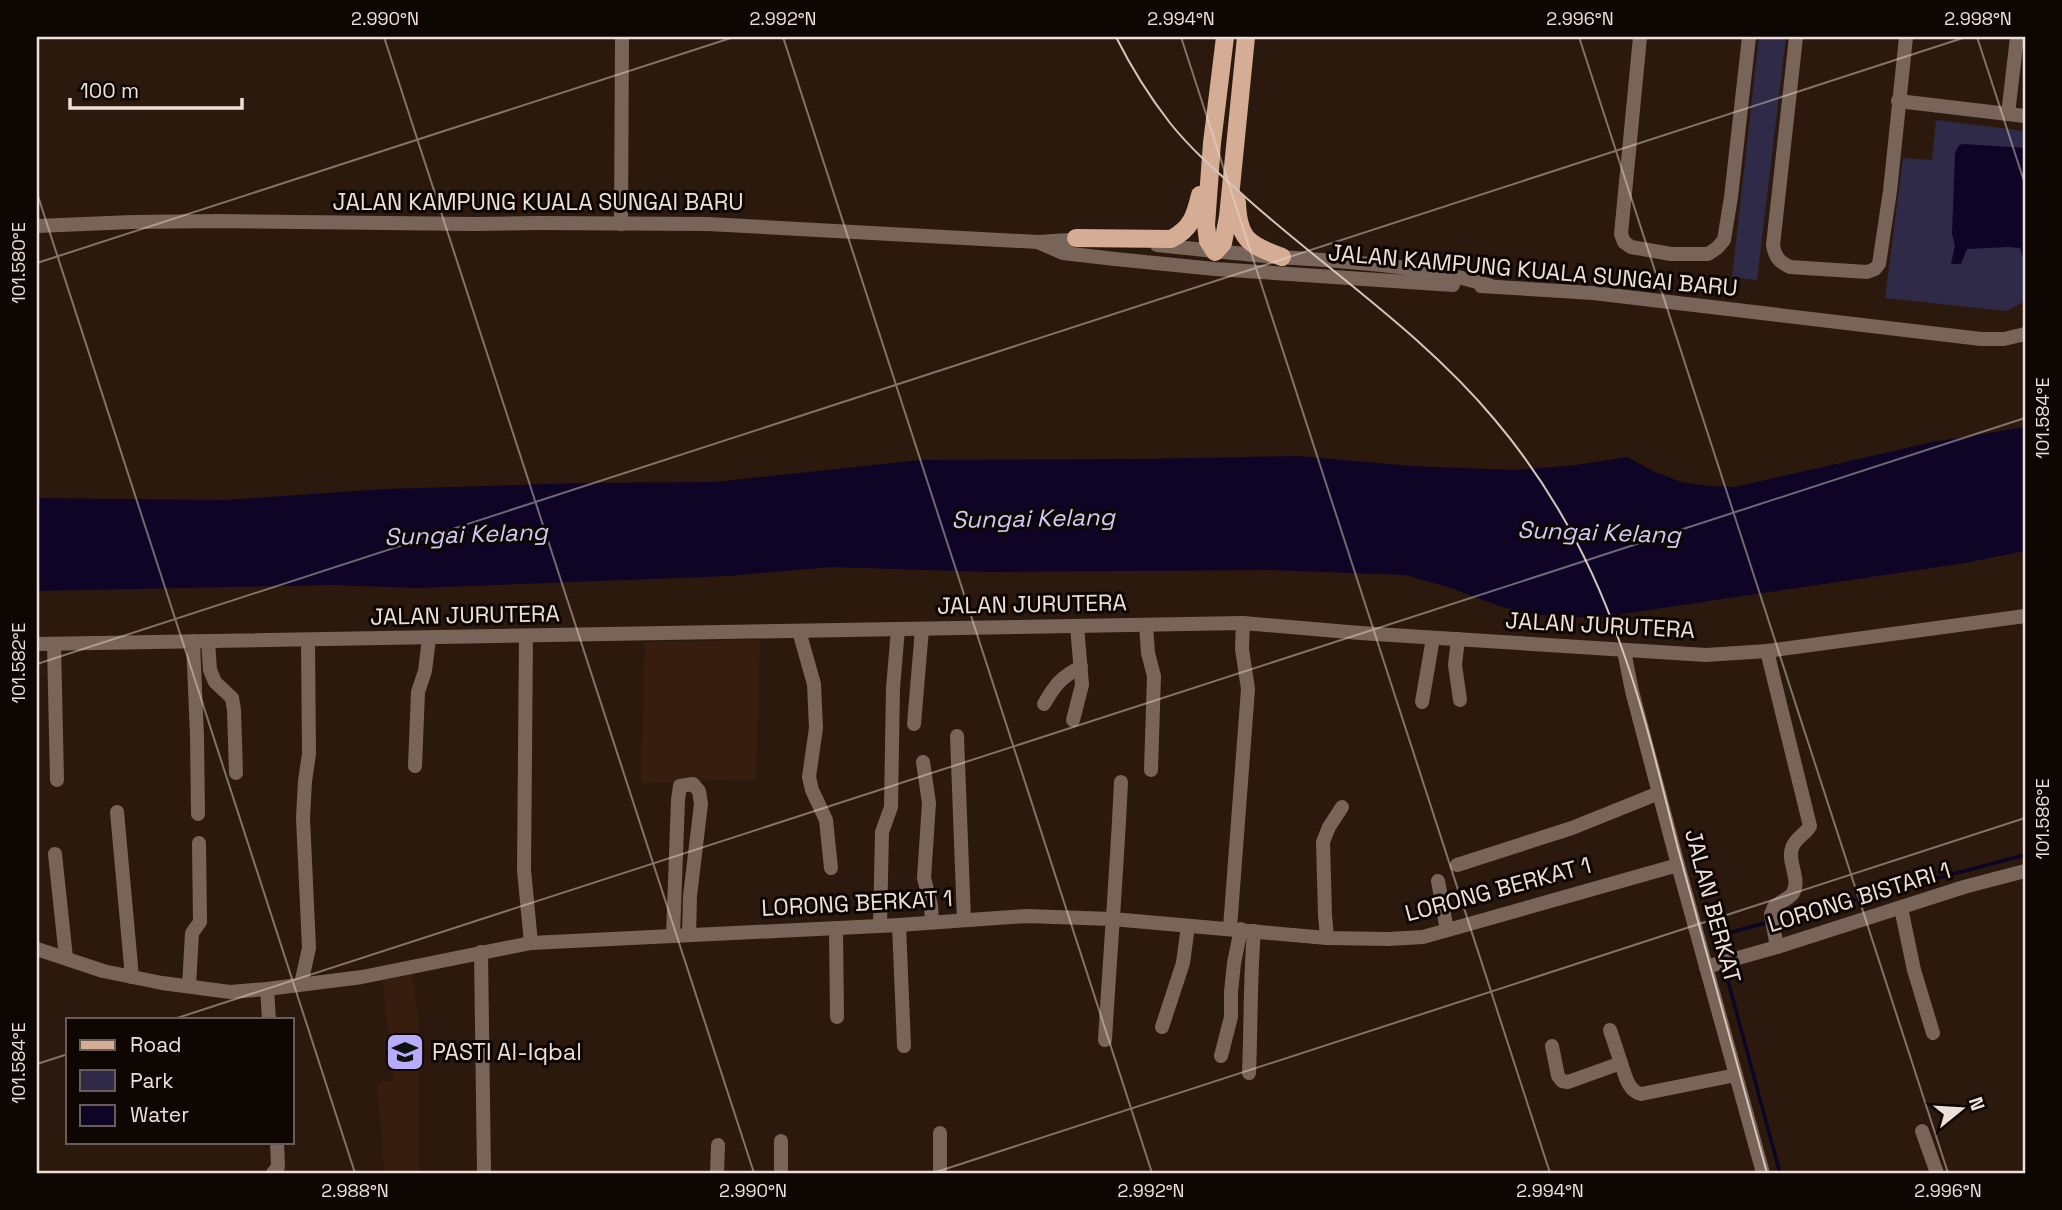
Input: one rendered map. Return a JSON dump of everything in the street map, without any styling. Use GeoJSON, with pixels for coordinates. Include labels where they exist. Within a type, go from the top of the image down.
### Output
{"type":"FeatureCollection","features":[{"type":"Feature","properties":{"kind":"main road"},"geometry":{"type":"LineString","coordinates":[[1225,37],[1212,143],[1206,225],[1208,242],[1215,252],[1223,243],[1228,217],[1246,37]]}},
{"type":"Feature","properties":{"kind":"main road"},"geometry":{"type":"LineString","coordinates":[[1236,139],[1237,218],[1240,229],[1245,239],[1259,249],[1282,257]]}},
{"type":"Feature","properties":{"kind":"main road"},"geometry":{"type":"LineString","coordinates":[[1076,239],[1171,239],[1181,234],[1189,227],[1196,213],[1212,143]]}},
{"type":"Feature","properties":{"kind":"street"},"geometry":{"type":"LineString","coordinates":[[621,224],[622,37]]}},
{"type":"Feature","properties":{"kind":"street"},"geometry":{"type":"LineString","coordinates":[[1640,37],[1621,234],[1624,242],[1631,247],[1671,254],[1708,254],[1724,240],[1749,37]]}},
{"type":"Feature","properties":{"kind":"street"},"geometry":{"type":"LineString","coordinates":[[1796,37],[1773,245],[1775,255],[1781,263],[1790,268],[1867,272],[1879,264],[1890,191],[1906,37]]}},
{"type":"Feature","properties":{"kind":"street"},"geometry":{"type":"LineString","coordinates":[[2008,114],[2017,37]]}},
{"type":"Feature","properties":{"kind":"street"},"geometry":{"type":"LineString","coordinates":[[1898,101],[2025,116]]}},
{"type":"Feature","properties":{"kind":"street","name":"JALAN KAMPUNG KUALA SUNGAI BARU"},"geometry":{"type":"LineString","coordinates":[[37,226],[206,221],[708,224],[1038,242],[1076,239],[1386,265],[1489,285]]}},
{"type":"Feature","properties":{"kind":"street","name":"JALAN KAMPUNG KUALA SUNGAI BARU"},"geometry":{"type":"LineString","coordinates":[[1038,242],[1063,253],[1216,269],[1593,293],[1981,338],[2004,339],[2025,334]]}},
{"type":"Feature","properties":{"kind":"street"},"geometry":{"type":"LineString","coordinates":[[1094,257],[1185,258],[1201,257],[1215,252],[1228,260],[1242,263],[1309,269],[1332,277]]}},
{"type":"Feature","properties":{"kind":"street","name":"JALAN JURUTERA"},"geometry":{"type":"LineString","coordinates":[[37,644],[1243,623],[1623,651],[1706,654],[1768,651],[2025,617]]}},
{"type":"Feature","properties":{"kind":"street"},"geometry":{"type":"LineString","coordinates":[[1221,1056],[1231,1017],[1234,963],[1242,930],[1248,689],[1242,649],[1243,623]]}},
{"type":"Feature","properties":{"kind":"street"},"geometry":{"type":"LineString","coordinates":[[1146,625],[1148,653],[1154,676],[1151,770]]}},
{"type":"Feature","properties":{"kind":"street"},"geometry":{"type":"LineString","coordinates":[[1073,720],[1081,694],[1077,626]]}},
{"type":"Feature","properties":{"kind":"street"},"geometry":{"type":"LineString","coordinates":[[880,925],[882,832],[891,807],[893,688],[898,629]]}},
{"type":"Feature","properties":{"kind":"street"},"geometry":{"type":"LineString","coordinates":[[914,724],[922,629]]}},
{"type":"Feature","properties":{"kind":"street"},"geometry":{"type":"LineString","coordinates":[[799,631],[814,684],[816,728],[809,777],[826,820],[831,868]]}},
{"type":"Feature","properties":{"kind":"street"},"geometry":{"type":"LineString","coordinates":[[526,636],[524,870],[531,943]]}},
{"type":"Feature","properties":{"kind":"street"},"geometry":{"type":"LineString","coordinates":[[415,766],[418,692],[425,671],[429,638]]}},
{"type":"Feature","properties":{"kind":"street"},"geometry":{"type":"LineString","coordinates":[[1422,702],[1433,638]]}},
{"type":"Feature","properties":{"kind":"street"},"geometry":{"type":"LineString","coordinates":[[1458,639],[1455,665],[1460,700]]}},
{"type":"Feature","properties":{"kind":"street"},"geometry":{"type":"LineString","coordinates":[[301,984],[309,948],[303,818],[309,754],[309,640]]}},
{"type":"Feature","properties":{"kind":"street"},"geometry":{"type":"LineString","coordinates":[[192,641],[198,814]]}},
{"type":"Feature","properties":{"kind":"street"},"geometry":{"type":"LineString","coordinates":[[208,641],[210,670],[215,682],[232,698],[236,773]]}},
{"type":"Feature","properties":{"kind":"street"},"geometry":{"type":"LineString","coordinates":[[54,643],[57,780]]}},
{"type":"Feature","properties":{"kind":"street","name":"JALAN BERKAT"},"geometry":{"type":"LineString","coordinates":[[1623,651],[1678,865],[1711,966],[1736,1075],[1763,1173]]}},
{"type":"Feature","properties":{"kind":"street"},"geometry":{"type":"LineString","coordinates":[[1768,651],[1810,826],[1792,848],[1791,858],[1795,874],[1793,892],[1774,907],[1771,914],[1777,947]]}},
{"type":"Feature","properties":{"kind":"street"},"geometry":{"type":"LineString","coordinates":[[1044,704],[1065,676],[1081,667]]}},
{"type":"Feature","properties":{"kind":"street"},"geometry":{"type":"LineString","coordinates":[[957,736],[964,920]]}},
{"type":"Feature","properties":{"kind":"street"},"geometry":{"type":"LineString","coordinates":[[923,762],[929,803],[924,878],[932,922]]}},
{"type":"Feature","properties":{"kind":"street"},"geometry":{"type":"LineString","coordinates":[[1105,1041],[1121,782]]}},
{"type":"Feature","properties":{"kind":"street"},"geometry":{"type":"LineString","coordinates":[[673,935],[678,800],[680,786],[693,784],[699,791],[701,804],[690,896],[689,935]]}},
{"type":"Feature","properties":{"kind":"street"},"geometry":{"type":"LineString","coordinates":[[1457,865],[1572,828],[1659,793]]}},
{"type":"Feature","properties":{"kind":"street"},"geometry":{"type":"LineString","coordinates":[[1327,938],[1323,842],[1342,807]]}},
{"type":"Feature","properties":{"kind":"street"},"geometry":{"type":"LineString","coordinates":[[117,812],[132,977]]}},
{"type":"Feature","properties":{"kind":"street"},"geometry":{"type":"LineString","coordinates":[[189,986],[192,933],[200,922],[199,843]]}},
{"type":"Feature","properties":{"kind":"street"},"geometry":{"type":"LineString","coordinates":[[55,854],[66,958]]}},
{"type":"Feature","properties":{"kind":"street","name":"LORONG BERKAT 1"},"geometry":{"type":"LineString","coordinates":[[37,949],[103,971],[230,992],[362,977],[531,943],[1026,916],[1112,919],[1327,938],[1388,939],[1423,937],[1678,865]]}},
{"type":"Feature","properties":{"kind":"street","name":"LORONG BISTARI 1"},"geometry":{"type":"LineString","coordinates":[[1711,966],[1964,887],[2025,871]]}},
{"type":"Feature","properties":{"kind":"street"},"geometry":{"type":"LineString","coordinates":[[1438,881],[1447,930]]}},
{"type":"Feature","properties":{"kind":"street"},"geometry":{"type":"LineString","coordinates":[[1900,908],[1914,970],[1933,1033]]}},
{"type":"Feature","properties":{"kind":"street"},"geometry":{"type":"LineString","coordinates":[[899,925],[904,1046]]}},
{"type":"Feature","properties":{"kind":"street"},"geometry":{"type":"LineString","coordinates":[[1162,1027],[1183,963],[1188,926]]}},
{"type":"Feature","properties":{"kind":"street"},"geometry":{"type":"LineString","coordinates":[[836,928],[837,1017]]}},
{"type":"Feature","properties":{"kind":"street"},"geometry":{"type":"LineString","coordinates":[[1242,930],[1251,963],[1252,1013],[1248,1073]]}},
{"type":"Feature","properties":{"kind":"street"},"geometry":{"type":"LineString","coordinates":[[481,952],[484,1173]]}},
{"type":"Feature","properties":{"kind":"street"},"geometry":{"type":"LineString","coordinates":[[267,989],[269,1018]]}},
{"type":"Feature","properties":{"kind":"street"},"geometry":{"type":"LineString","coordinates":[[1610,1030],[1631,1088],[1636,1093],[1736,1075]]}},
{"type":"Feature","properties":{"kind":"street"},"geometry":{"type":"LineString","coordinates":[[1552,1046],[1558,1076],[1562,1081],[1568,1082],[1621,1063]]}},
{"type":"Feature","properties":{"kind":"street"},"geometry":{"type":"LineString","coordinates":[[1922,1131],[1937,1173]]}},
{"type":"Feature","properties":{"kind":"street"},"geometry":{"type":"LineString","coordinates":[[940,1133],[940,1173]]}},
{"type":"Feature","properties":{"kind":"street"},"geometry":{"type":"LineString","coordinates":[[781,1141],[781,1173]]}},
{"type":"Feature","properties":{"kind":"street"},"geometry":{"type":"LineString","coordinates":[[273,1173],[278,1167],[277,1144]]}},
{"type":"Feature","properties":{"kind":"street"},"geometry":{"type":"LineString","coordinates":[[717,1173],[718,1145]]}},
{"type":"Feature","properties":{"kind":"shaded area"},"geometry":{"type":"Polygon","coordinates":[[[760,640],[756,780],[641,783],[645,642],[760,640]]]}},
{"type":"Feature","properties":{"kind":"shaded area","name":"PASTI Al-Iqbal"},"geometry":{"type":"Polygon","coordinates":[[[412,974],[419,1023],[419,1172],[384,1171],[377,1083],[394,1081],[382,976],[412,974]]]}},
{"type":"Feature","properties":{"kind":"green space"},"geometry":{"type":"Polygon","coordinates":[[[1759,37],[1786,37],[1757,280],[1732,277],[1759,37]]]}},
{"type":"Feature","properties":{"kind":"green space"},"geometry":{"type":"Polygon","coordinates":[[[1936,120],[2025,131],[2025,301],[2006,311],[1885,298],[1903,158],[1932,160],[1936,120]]]}},
{"type":"Feature","properties":{"kind":"water"},"geometry":{"type":"Polygon","coordinates":[[[1959,145],[2025,148],[2025,265],[2020,248],[2008,247],[1967,249],[1961,264],[1951,264],[1955,245],[1952,234],[1955,153],[1959,145]]]}},
{"type":"Feature","properties":{"kind":"water","name":"Sungai Kelang"},"geometry":{"type":"Polygon","coordinates":[[[2025,427],[2025,551],[1959,564],[1595,618],[1539,615],[1502,607],[1405,575],[1269,570],[989,572],[831,567],[728,576],[416,588],[333,585],[37,591],[37,498],[224,500],[386,489],[715,482],[920,460],[1297,456],[1412,466],[1513,470],[1576,465],[1627,457],[1681,482],[1735,487],[1933,442],[2025,427]]]}},
{"type":"Feature","properties":{"kind":"waterway"},"geometry":{"type":"LineString","coordinates":[[1777,920],[2025,855]]}},
{"type":"Feature","properties":{"kind":"waterway"},"geometry":{"type":"LineString","coordinates":[[1726,956],[1724,934],[1769,922]]}},
{"type":"Feature","properties":{"kind":"waterway"},"geometry":{"type":"LineString","coordinates":[[1726,964],[1728,981],[1780,1173]]}},
{"type":"Feature","properties":{"kind":"tram line"},"geometry":{"type":"LineString","coordinates":[[1116,37],[1148,92],[1189,145],[1283,230],[1409,333],[1468,390],[1515,445],[1568,526],[1609,613],[1637,695],[1767,1173]]}},
{"type":"Feature","properties":{"kind":"place","name":"PASTI Al-Iqbal"},"geometry":{"type":"Point","coordinates":[405,1052]}}]}
